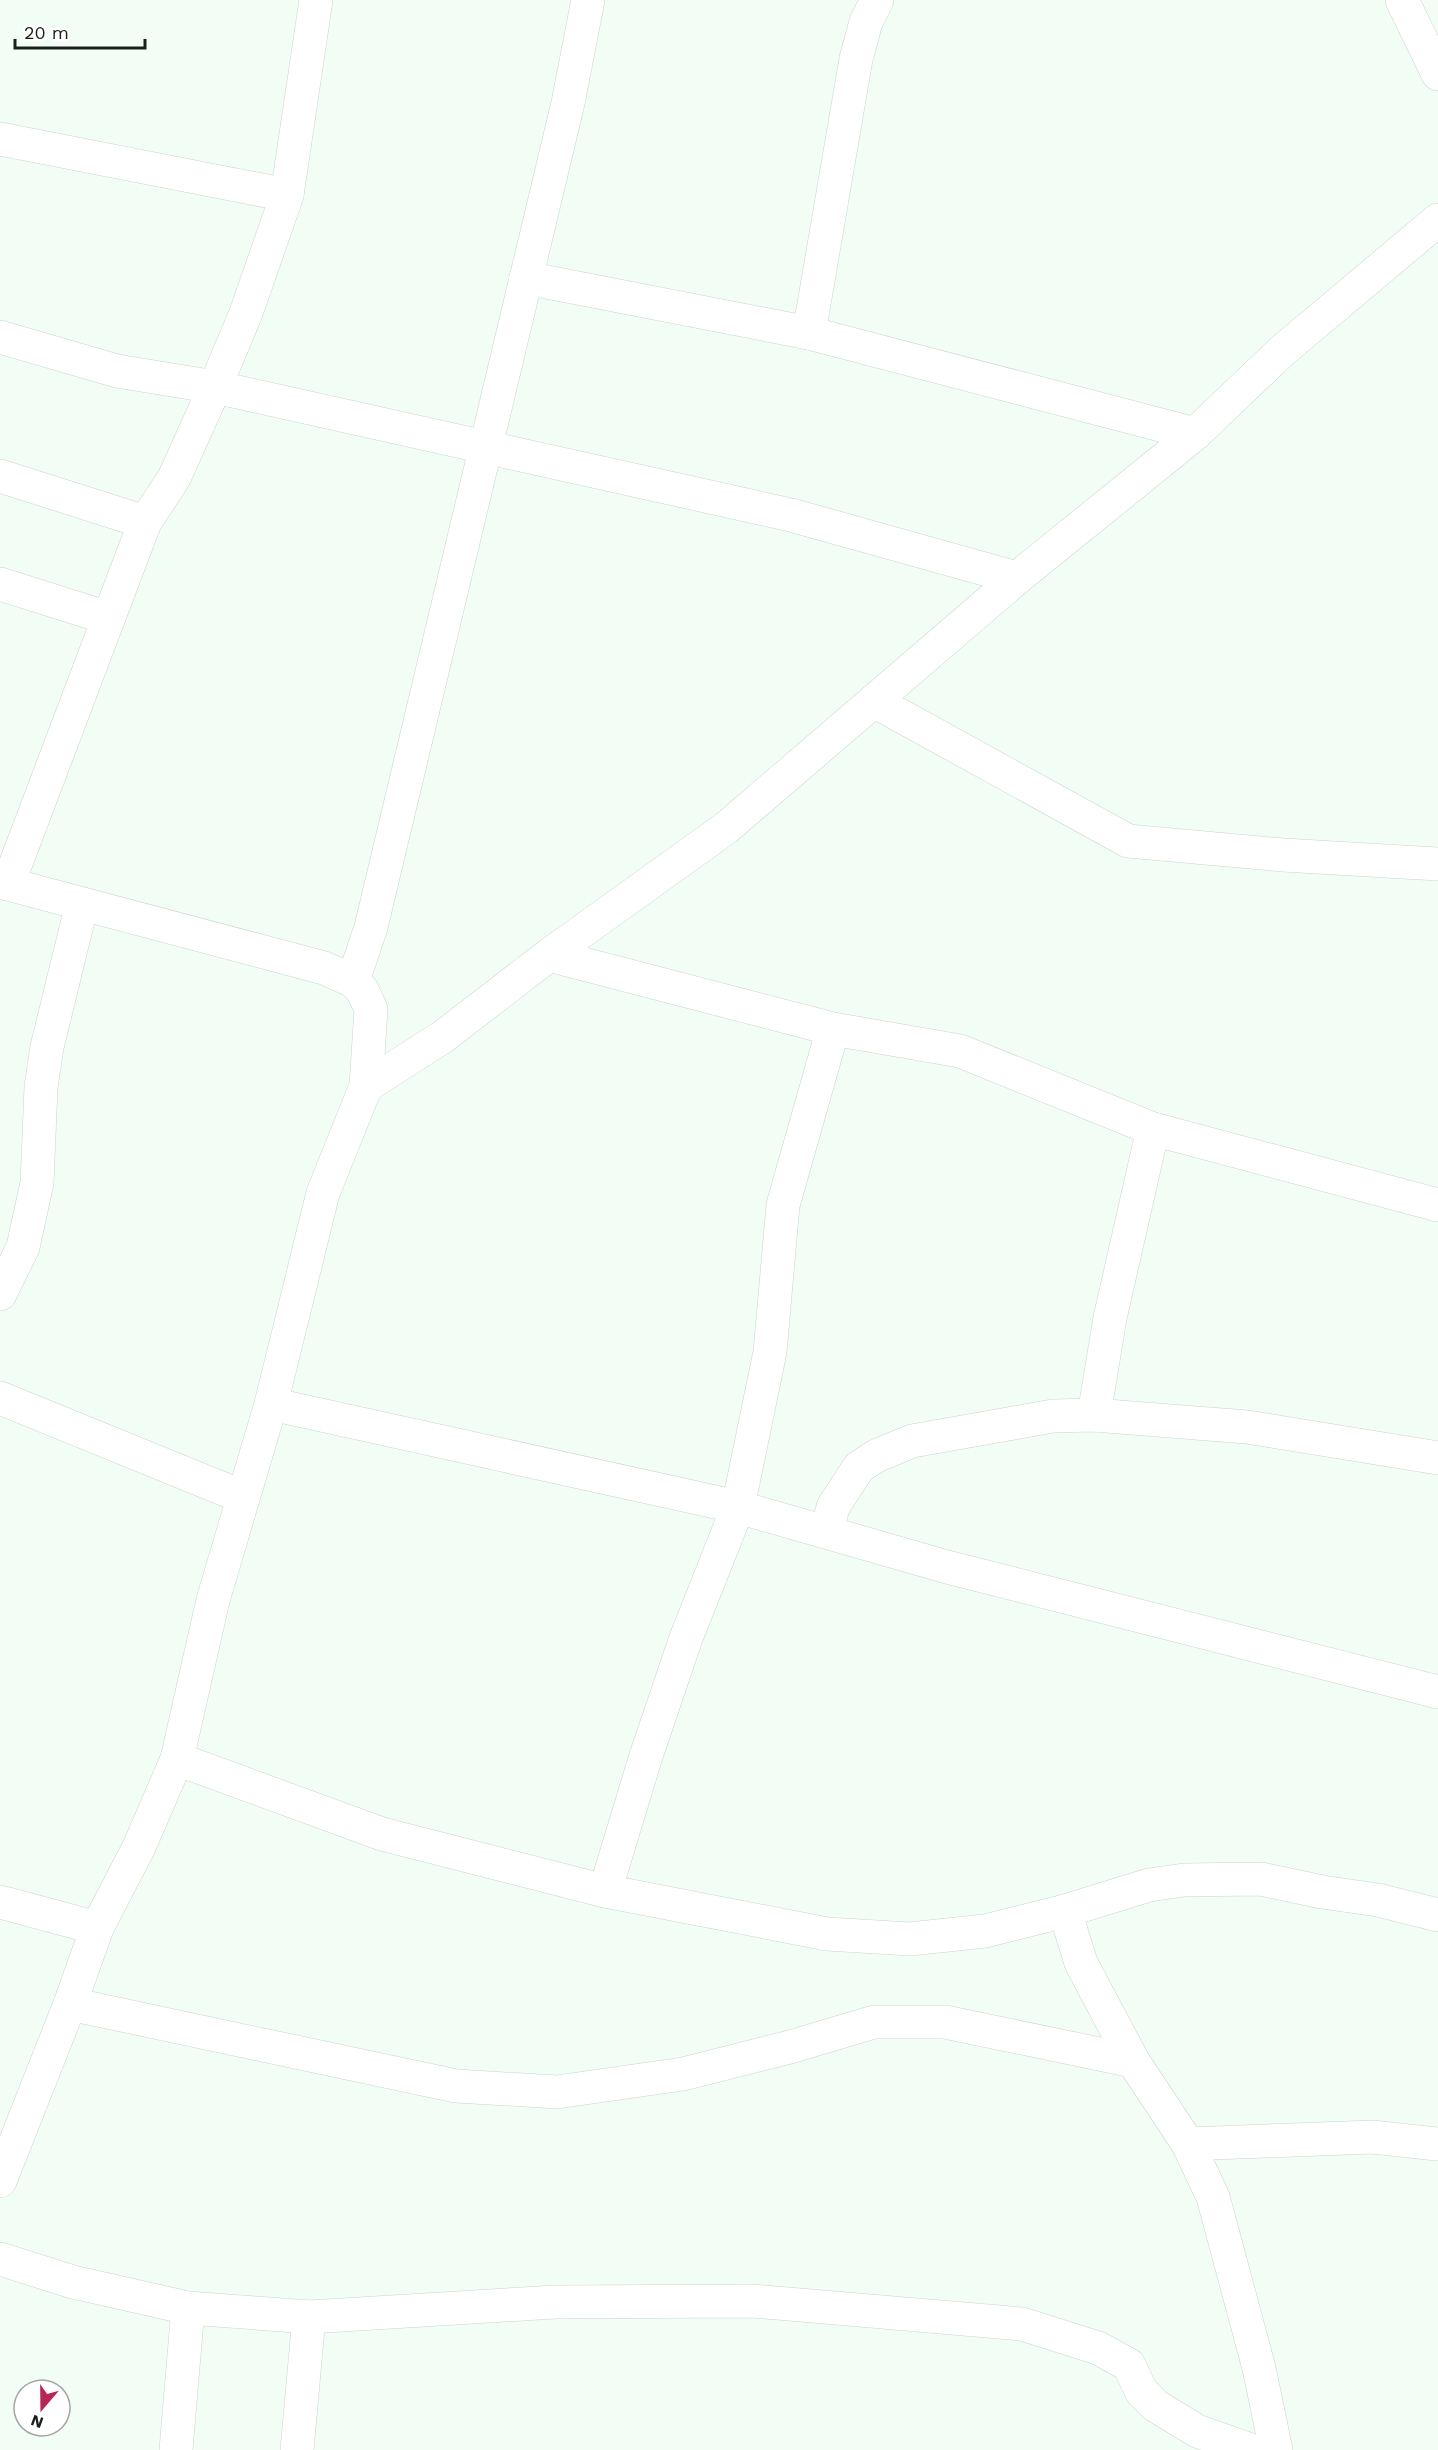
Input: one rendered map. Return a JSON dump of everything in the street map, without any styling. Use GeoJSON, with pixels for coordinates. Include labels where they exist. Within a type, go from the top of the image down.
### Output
{"type":"FeatureCollection","features":[{"type":"Feature","properties":{"kind":"street"},"geometry":{"type":"LineString","coordinates":[[0,2181],[70,2004],[97,1928],[139,1847],[177,1760],[213,1600],[271,1404],[323,1193],[366,1086],[371,1009],[362,990],[353,981],[324,968],[4,883],[145,522],[174,478],[246,313],[287,195],[316,0]]}},
{"type":"Feature","properties":{"kind":"street"},"geometry":{"type":"LineString","coordinates":[[353,981],[370,927],[568,103],[588,0]]}},
{"type":"Feature","properties":{"kind":"street"},"geometry":{"type":"LineString","coordinates":[[809,333],[856,59],[866,22],[877,0]]}},
{"type":"Feature","properties":{"kind":"street"},"geometry":{"type":"LineString","coordinates":[[1401,0],[1438,74]]}},
{"type":"Feature","properties":{"kind":"street"},"geometry":{"type":"LineString","coordinates":[[0,139],[287,195]]}},
{"type":"Feature","properties":{"kind":"street"},"geometry":{"type":"LineString","coordinates":[[366,1086],[444,1036],[549,955],[726,828],[1017,578],[1195,434],[1282,351],[1438,220]]}},
{"type":"Feature","properties":{"kind":"street"},"geometry":{"type":"LineString","coordinates":[[526,278],[809,333],[1195,434]]}},
{"type":"Feature","properties":{"kind":"street"},"geometry":{"type":"LineString","coordinates":[[0,337],[117,370],[215,387],[791,515],[1017,578]]}},
{"type":"Feature","properties":{"kind":"street"},"geometry":{"type":"LineString","coordinates":[[0,476],[145,522]]}},
{"type":"Feature","properties":{"kind":"street"},"geometry":{"type":"LineString","coordinates":[[0,584],[108,618]]}},
{"type":"Feature","properties":{"kind":"street"},"geometry":{"type":"LineString","coordinates":[[874,700],[1128,842],[1284,855],[1438,864]]}},
{"type":"Feature","properties":{"kind":"street"},"geometry":{"type":"LineString","coordinates":[[0,1293],[23,1247],[35,1193],[41,1087],[47,1047],[82,904]]}},
{"type":"Feature","properties":{"kind":"street"},"geometry":{"type":"LineString","coordinates":[[549,955],[833,1029],[960,1051],[1152,1129],[1438,1205]]}},
{"type":"Feature","properties":{"kind":"street"},"geometry":{"type":"LineString","coordinates":[[605,1891],[646,1756],[686,1638],[738,1507],[770,1352],[783,1205],[833,1029]]}},
{"type":"Feature","properties":{"kind":"street"},"geometry":{"type":"LineString","coordinates":[[1094,1415],[1110,1318],[1152,1129]]}},
{"type":"Feature","properties":{"kind":"street"},"geometry":{"type":"LineString","coordinates":[[0,1398],[243,1497]]}},
{"type":"Feature","properties":{"kind":"street"},"geometry":{"type":"LineString","coordinates":[[271,1404],[738,1507],[947,1567],[1438,1692]]}},
{"type":"Feature","properties":{"kind":"street"},"geometry":{"type":"LineString","coordinates":[[827,1532],[833,1507],[859,1467],[876,1456],[924,1438],[1053,1416],[1094,1415],[1247,1426],[1438,1458]]}},
{"type":"Feature","properties":{"kind":"street"},"geometry":{"type":"LineString","coordinates":[[177,1760],[382,1834],[605,1891],[826,1934],[910,1939],[985,1931],[1065,1911],[1149,1885],[1184,1880],[1261,1879],[1322,1892],[1378,1900],[1438,1915]]}},
{"type":"Feature","properties":{"kind":"street"},"geometry":{"type":"LineString","coordinates":[[0,1902],[97,1928]]}},
{"type":"Feature","properties":{"kind":"street"},"geometry":{"type":"LineString","coordinates":[[1065,1911],[1081,1963],[1133,2061],[1188,2144],[1213,2197],[1259,2368],[1276,2450]]}},
{"type":"Feature","properties":{"kind":"street"},"geometry":{"type":"LineString","coordinates":[[70,2004],[456,2086],[514,2090],[557,2092],[683,2074],[790,2047],[874,2022],[945,2022],[1133,2061]]}},
{"type":"Feature","properties":{"kind":"street"},"geometry":{"type":"LineString","coordinates":[[1188,2144],[1372,2138],[1438,2144]]}},
{"type":"Feature","properties":{"kind":"street"},"geometry":{"type":"LineString","coordinates":[[0,2259],[73,2282],[188,2308],[309,2317],[555,2302],[753,2301],[1022,2324],[1098,2348],[1129,2366],[1141,2391],[1156,2406],[1197,2431],[1251,2450]]}},
{"type":"Feature","properties":{"kind":"street"},"geometry":{"type":"LineString","coordinates":[[176,2450],[188,2308]]}},
{"type":"Feature","properties":{"kind":"street"},"geometry":{"type":"LineString","coordinates":[[297,2450],[309,2317]]}}]}
